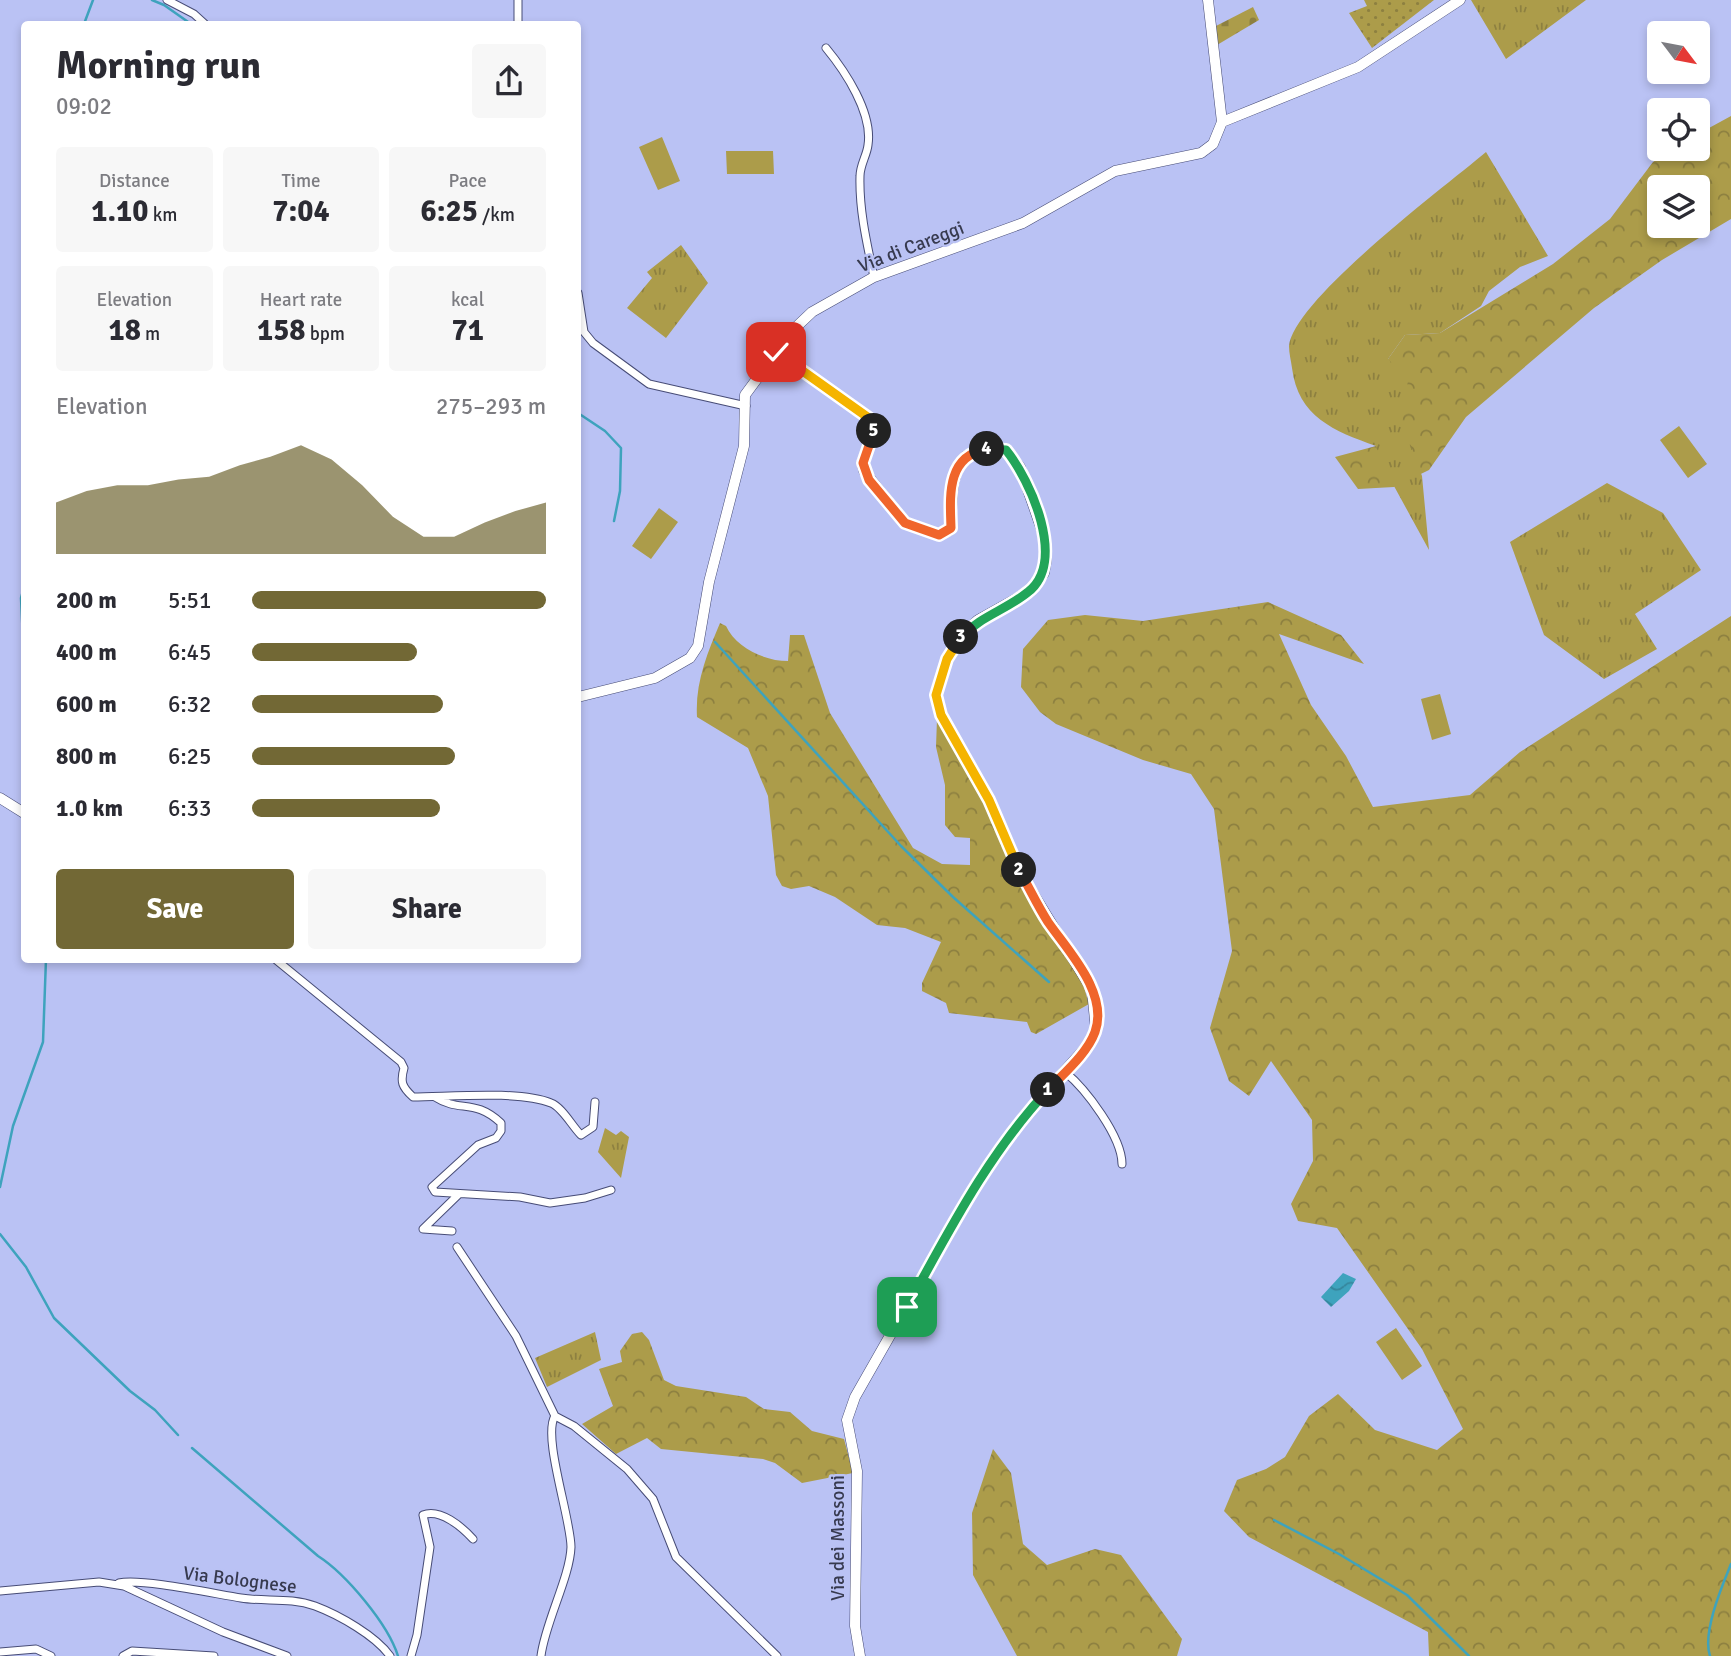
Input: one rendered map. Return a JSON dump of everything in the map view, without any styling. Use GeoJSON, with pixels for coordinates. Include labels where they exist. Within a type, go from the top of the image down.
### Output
{"type":"FeatureCollection","features":[{"type":"Feature","properties":{"kind":"street"},"geometry":{"type":"LineString","coordinates":[[167,0],[202,21]]}},
{"type":"Feature","properties":{"kind":"street"},"geometry":{"type":"LineString","coordinates":[[517,0],[518,21]]}},
{"type":"Feature","properties":{"kind":"street"},"geometry":{"type":"LineString","coordinates":[[1208,0],[1222,122],[1358,67],[1460,0]]}},
{"type":"Feature","properties":{"kind":"street"},"geometry":{"type":"LineString","coordinates":[[825,48],[851,88],[866,120],[868,144],[860,173],[863,223],[874,277]]}},
{"type":"Feature","properties":{"kind":"street","name":"Via di Careggi"},"geometry":{"type":"LineString","coordinates":[[581,695],[655,678],[690,659],[698,646],[709,582],[744,446],[746,395],[753,381],[776,352],[812,312],[874,277],[1023,223],[1115,171],[1203,152],[1215,141],[1222,122]]}},
{"type":"Feature","properties":{"kind":"street"},"geometry":{"type":"LineString","coordinates":[[581,312],[584,332],[593,343],[649,384],[746,406]]}},
{"type":"Feature","properties":{"kind":"street","name":"Via dei Massoni"},"geometry":{"type":"LineString","coordinates":[[776,352],[876,424],[863,463],[864,471],[880,495],[910,526],[939,535],[948,532],[954,475],[966,456],[996,447],[1006,450],[1020,467],[1045,539],[1047,558],[1044,573],[1030,591],[978,620],[961,637],[943,667],[936,695],[941,715],[989,800],[1017,867],[1092,990],[1096,1030],[1089,1044],[1024,1116],[982,1174],[855,1397],[847,1420],[857,1471],[855,1626],[860,1656]]}},
{"type":"Feature","properties":{"kind":"street"},"geometry":{"type":"LineString","coordinates":[[0,798],[21,811]]}},
{"type":"Feature","properties":{"kind":"street"},"geometry":{"type":"LineString","coordinates":[[280,963],[401,1062],[404,1068],[401,1079],[403,1088],[413,1097],[451,1094],[534,1099],[554,1104],[581,1135],[593,1127],[595,1102]]}},
{"type":"Feature","properties":{"kind":"street"},"geometry":{"type":"LineString","coordinates":[[1065,1072],[1093,1103],[1122,1153],[1122,1164]]}},
{"type":"Feature","properties":{"kind":"street"},"geometry":{"type":"LineString","coordinates":[[435,1097],[447,1105],[474,1105],[501,1123],[501,1131],[496,1138],[478,1145],[432,1186],[435,1192],[442,1195],[520,1197],[550,1203],[585,1198],[611,1189]]}},
{"type":"Feature","properties":{"kind":"street"},"geometry":{"type":"LineString","coordinates":[[452,1231],[424,1229],[459,1195]]}},
{"type":"Feature","properties":{"kind":"street"},"geometry":{"type":"LineString","coordinates":[[457,1247],[516,1336],[555,1416],[574,1426],[627,1469],[653,1499],[676,1557],[777,1656]]}},
{"type":"Feature","properties":{"kind":"street"},"geometry":{"type":"LineString","coordinates":[[541,1656],[571,1548],[553,1443],[551,1422],[555,1416]]}},
{"type":"Feature","properties":{"kind":"street"},"geometry":{"type":"LineString","coordinates":[[411,1656],[417,1635],[430,1547],[423,1515],[430,1512],[453,1521],[473,1539]]}},
{"type":"Feature","properties":{"kind":"street","name":"Via Bolognese"},"geometry":{"type":"LineString","coordinates":[[0,1591],[99,1582],[124,1586],[223,1632],[287,1656]]}},
{"type":"Feature","properties":{"kind":"street","name":"Via Bolognese"},"geometry":{"type":"LineString","coordinates":[[113,1584],[125,1582],[217,1592],[242,1598],[275,1598],[314,1606],[380,1645],[390,1656]]}},
{"type":"Feature","properties":{"kind":"street"},"geometry":{"type":"LineString","coordinates":[[0,1652],[36,1649],[51,1656]]}},
{"type":"Feature","properties":{"kind":"street"},"geometry":{"type":"LineString","coordinates":[[123,1656],[132,1651],[214,1656]]}},
{"type":"Feature","properties":{"kind":"green space"},"geometry":{"type":"Polygon","coordinates":[[[1364,0],[1434,0],[1372,48],[1349,13],[1367,6],[1364,0]]]}},
{"type":"Feature","properties":{"kind":"green space"},"geometry":{"type":"Polygon","coordinates":[[[1471,0],[1586,0],[1506,59],[1471,0]]]}},
{"type":"Feature","properties":{"kind":"green space"},"geometry":{"type":"Polygon","coordinates":[[[1253,7],[1259,20],[1217,45],[1216,26],[1253,7]]]}},
{"type":"Feature","properties":{"kind":"green space"},"geometry":{"type":"Polygon","coordinates":[[[1731,116],[1731,219],[1710,231],[1710,175],[1647,175],[1647,238],[1699,238],[1662,260],[1594,308],[1466,417],[1429,470],[1394,487],[1358,489],[1335,457],[1376,446],[1388,359],[1405,335],[1440,333],[1553,264],[1610,219],[1653,162],[1710,161],[1710,127],[1731,116]]]}},
{"type":"Feature","properties":{"kind":"green space"},"geometry":{"type":"Polygon","coordinates":[[[662,137],[680,181],[658,190],[639,147],[662,137]]]}},
{"type":"Feature","properties":{"kind":"green space"},"geometry":{"type":"Polygon","coordinates":[[[726,151],[773,151],[774,174],[727,174],[726,151]]]}},
{"type":"Feature","properties":{"kind":"green space"},"geometry":{"type":"Polygon","coordinates":[[[1486,152],[1548,256],[1520,267],[1489,291],[1481,306],[1440,333],[1405,335],[1388,359],[1408,380],[1402,422],[1422,476],[1429,550],[1383,466],[1376,446],[1320,420],[1302,399],[1296,385],[1289,346],[1297,326],[1343,273],[1407,216],[1486,152]]]}},
{"type":"Feature","properties":{"kind":"green space"},"geometry":{"type":"Polygon","coordinates":[[[681,245],[708,283],[666,338],[627,308],[652,278],[647,272],[681,245]]]}},
{"type":"Feature","properties":{"kind":"green space"},"geometry":{"type":"Polygon","coordinates":[[[1679,426],[1707,464],[1688,478],[1660,440],[1679,426]]]}},
{"type":"Feature","properties":{"kind":"green space"},"geometry":{"type":"Polygon","coordinates":[[[1607,483],[1663,513],[1701,570],[1635,614],[1657,649],[1604,679],[1544,635],[1510,542],[1607,483]]]}},
{"type":"Feature","properties":{"kind":"green space"},"geometry":{"type":"Polygon","coordinates":[[[659,508],[678,522],[651,559],[632,546],[659,508]]]}},
{"type":"Feature","properties":{"kind":"green space"},"geometry":{"type":"Polygon","coordinates":[[[1268,602],[1341,635],[1364,664],[1279,634],[1311,705],[1346,756],[1373,807],[1470,795],[1520,752],[1731,616],[1731,1656],[1429,1656],[1428,1632],[1249,1537],[1224,1511],[1237,1480],[1266,1469],[1285,1457],[1309,1416],[1338,1394],[1375,1430],[1437,1450],[1463,1429],[1422,1349],[1337,1228],[1298,1221],[1291,1204],[1313,1161],[1312,1120],[1271,1061],[1249,1096],[1229,1081],[1210,1028],[1232,951],[1214,809],[1191,774],[1143,760],[1056,724],[1040,712],[1021,687],[1023,649],[1048,620],[1085,615],[1143,621],[1268,602]]]}},
{"type":"Feature","properties":{"kind":"green space"},"geometry":{"type":"Polygon","coordinates":[[[720,623],[726,626],[744,647],[770,659],[788,661],[790,635],[804,635],[830,713],[913,848],[942,864],[970,865],[970,838],[955,837],[945,825],[945,785],[936,747],[937,719],[939,720],[983,801],[1019,882],[1065,952],[1083,984],[1089,1004],[1036,1034],[1031,1032],[1027,1022],[949,1013],[946,1003],[922,991],[922,983],[941,942],[905,928],[877,925],[835,897],[809,886],[791,889],[782,886],[776,875],[768,796],[748,748],[697,717],[700,680],[720,623]]]}},
{"type":"Feature","properties":{"kind":"green space"},"geometry":{"type":"Polygon","coordinates":[[[1440,694],[1451,734],[1432,740],[1421,699],[1440,694]]]}},
{"type":"Feature","properties":{"kind":"green space"},"geometry":{"type":"Polygon","coordinates":[[[605,1128],[616,1135],[621,1131],[629,1137],[621,1178],[598,1152],[605,1128]]]}},
{"type":"Feature","properties":{"kind":"green space"},"geometry":{"type":"Polygon","coordinates":[[[1396,1328],[1422,1366],[1402,1380],[1376,1342],[1396,1328]]]}},
{"type":"Feature","properties":{"kind":"green space"},"geometry":{"type":"Polygon","coordinates":[[[595,1332],[601,1360],[547,1387],[535,1358],[595,1332]]]}},
{"type":"Feature","properties":{"kind":"green space"},"geometry":{"type":"Polygon","coordinates":[[[642,1332],[649,1340],[664,1380],[676,1386],[746,1397],[764,1409],[790,1412],[812,1431],[844,1439],[853,1473],[802,1483],[775,1463],[763,1459],[661,1449],[647,1438],[616,1454],[582,1424],[613,1406],[599,1369],[622,1362],[620,1351],[632,1334],[642,1332]]]}},
{"type":"Feature","properties":{"kind":"green space"},"geometry":{"type":"Polygon","coordinates":[[[993,1449],[1011,1473],[1023,1544],[1047,1565],[1095,1549],[1121,1555],[1182,1639],[1177,1656],[1017,1656],[973,1575],[972,1513],[993,1449]]]}},
{"type":"Feature","properties":{"kind":"water"},"geometry":{"type":"Polygon","coordinates":[[[1343,1273],[1356,1279],[1349,1291],[1331,1307],[1321,1297],[1343,1273]]]}},
{"type":"Feature","properties":{"kind":"waterway"},"geometry":{"type":"LineString","coordinates":[[85,21],[93,0]]}},
{"type":"Feature","properties":{"kind":"waterway"},"geometry":{"type":"LineString","coordinates":[[152,0],[187,21]]}},
{"type":"Feature","properties":{"kind":"waterway"},"geometry":{"type":"LineString","coordinates":[[581,415],[605,431],[621,448],[620,491],[614,521]]}},
{"type":"Feature","properties":{"kind":"waterway"},"geometry":{"type":"LineString","coordinates":[[715,642],[901,846],[953,897],[1049,982]]}},
{"type":"Feature","properties":{"kind":"waterway"},"geometry":{"type":"LineString","coordinates":[[0,1187],[13,1126],[43,1042],[46,963]]}},
{"type":"Feature","properties":{"kind":"waterway"},"geometry":{"type":"LineString","coordinates":[[0,1234],[26,1267],[54,1318],[130,1391],[155,1410],[178,1435]]}},
{"type":"Feature","properties":{"kind":"waterway"},"geometry":{"type":"LineString","coordinates":[[192,1448],[353,1587],[376,1615],[398,1656]]}},
{"type":"Feature","properties":{"kind":"waterway"},"geometry":{"type":"LineString","coordinates":[[1274,1520],[1339,1554],[1407,1595],[1469,1656]]}},
{"type":"Feature","properties":{"kind":"waterway"},"geometry":{"type":"LineString","coordinates":[[1710,1656],[1708,1646],[1711,1623],[1731,1564]]}},
{"type":"Feature","properties":{"kind":"route"},"geometry":{"type":"LineString","coordinates":[[776,352],[876,424],[863,463],[864,471],[880,495],[905,523],[939,535],[948,532],[951,527],[951,488],[958,466],[966,456],[996,447],[1006,450],[1020,467],[1045,539],[1046,567],[1041,577],[1030,591],[978,620],[961,637],[947,659],[936,695],[941,715],[989,800],[1017,867],[1048,921],[1072,953],[1092,990],[1096,1030],[1089,1044],[1024,1116],[982,1174],[907,1307]]}}]}
